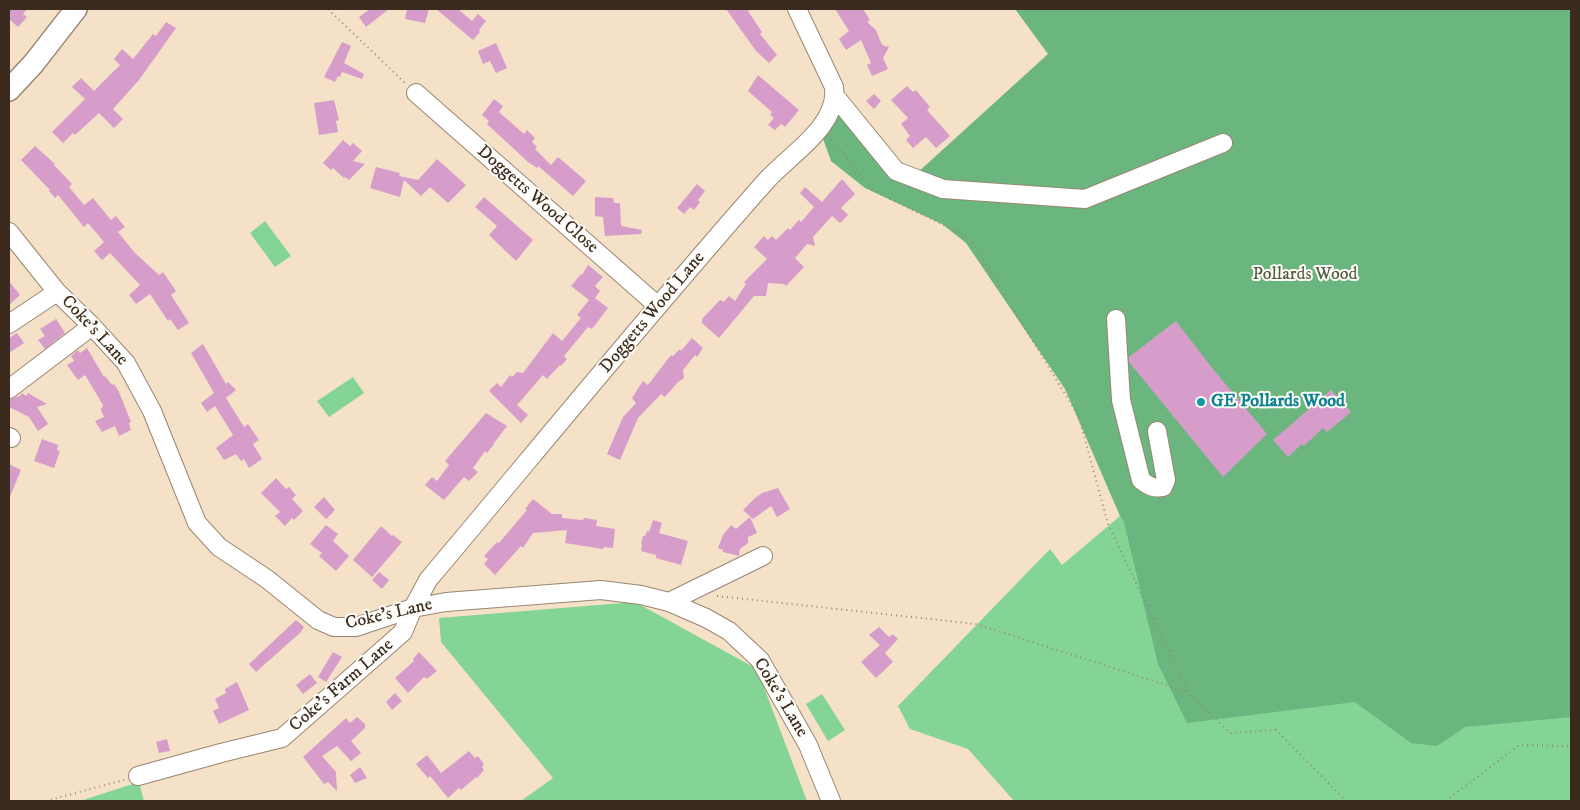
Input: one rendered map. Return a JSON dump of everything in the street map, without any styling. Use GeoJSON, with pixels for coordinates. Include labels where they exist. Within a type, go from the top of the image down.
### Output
{"type":"FeatureCollection","features":[{"type":"Feature","properties":{"kind":"main road"},"geometry":{"type":"LineString","coordinates":[[9,90],[34,63],[76,9]]}},
{"type":"Feature","properties":{"kind":"street"},"geometry":{"type":"LineString","coordinates":[[797,9],[834,87],[835,96],[896,171],[943,190],[1085,199],[1223,143]]}},
{"type":"Feature","properties":{"kind":"street","name":"Doggetts Wood Close"},"geometry":{"type":"LineString","coordinates":[[416,93],[658,306]]}},
{"type":"Feature","properties":{"kind":"street","name":"Doggetts Wood Lane"},"geometry":{"type":"LineString","coordinates":[[413,608],[428,580],[658,306],[768,180],[822,128],[835,96]]}},
{"type":"Feature","properties":{"kind":"street","name":"Coke's Lane"},"geometry":{"type":"LineString","coordinates":[[9,232],[57,292],[126,363],[152,411],[197,523],[219,547],[267,579],[318,620],[334,627],[356,627],[413,608],[446,602],[601,590],[641,595],[669,602],[706,618],[729,631],[760,660],[808,745],[831,801]]}},
{"type":"Feature","properties":{"kind":"street"},"geometry":{"type":"LineString","coordinates":[[9,324],[57,292]]}},
{"type":"Feature","properties":{"kind":"street"},"geometry":{"type":"LineString","coordinates":[[1116,319],[1121,400],[1141,480],[1147,485],[1157,488],[1163,487],[1166,480],[1157,431]]}},
{"type":"Feature","properties":{"kind":"street"},"geometry":{"type":"LineString","coordinates":[[9,389],[92,326]]}},
{"type":"Feature","properties":{"kind":"street"},"geometry":{"type":"LineString","coordinates":[[669,602],[763,556]]}},
{"type":"Feature","properties":{"kind":"street","name":"Coke's Farm Lane"},"geometry":{"type":"LineString","coordinates":[[138,776],[282,738],[403,632],[413,608]]}},
{"type":"Feature","properties":{"kind":"path"},"geometry":{"type":"LineString","coordinates":[[328,9],[416,93]]}},
{"type":"Feature","properties":{"kind":"path"},"geometry":{"type":"LineString","coordinates":[[822,128],[872,190],[970,238],[1079,417],[1108,524],[1188,692],[1230,733],[1276,730],[1346,801]]}},
{"type":"Feature","properties":{"kind":"path"},"geometry":{"type":"LineString","coordinates":[[717,596],[976,624],[1188,692]]}},
{"type":"Feature","properties":{"kind":"path"},"geometry":{"type":"LineString","coordinates":[[1446,801],[1519,745],[1571,746]]}},
{"type":"Feature","properties":{"kind":"path"},"geometry":{"type":"LineString","coordinates":[[46,801],[138,776]]}},
{"type":"Feature","properties":{"kind":"green space","name":"Pollards Wood"},"geometry":{"type":"Polygon","coordinates":[[[1015,9],[1571,9],[1571,717],[1465,727],[1437,746],[1411,743],[1355,702],[1187,723],[1158,664],[1124,522],[1065,389],[966,243],[942,224],[865,188],[831,161],[821,133],[838,113],[916,174],[1048,54],[1015,9]]]}},
{"type":"Feature","properties":{"kind":"green space"},"geometry":{"type":"Polygon","coordinates":[[[265,221],[291,256],[275,267],[250,233],[265,221]]]}},
{"type":"Feature","properties":{"kind":"green space"},"geometry":{"type":"Polygon","coordinates":[[[353,377],[364,393],[329,417],[317,401],[353,377]]]}},
{"type":"Feature","properties":{"kind":"green space"},"geometry":{"type":"Polygon","coordinates":[[[1120,516],[1217,651],[1571,670],[1571,801],[1014,801],[968,749],[910,729],[898,706],[1050,549],[1062,565],[1120,516]]]}},
{"type":"Feature","properties":{"kind":"green space"},"geometry":{"type":"Polygon","coordinates":[[[635,602],[757,669],[807,801],[521,801],[553,778],[441,642],[439,618],[635,602]]]}},
{"type":"Feature","properties":{"kind":"green space"},"geometry":{"type":"Polygon","coordinates":[[[822,694],[845,730],[828,741],[806,704],[822,694]]]}},
{"type":"Feature","properties":{"kind":"green space"},"geometry":{"type":"Polygon","coordinates":[[[139,782],[144,801],[80,801],[139,782]]]}},
{"type":"Feature","properties":{"kind":"building"},"geometry":{"type":"Polygon","coordinates":[[[9,9],[27,9],[23,14],[27,17],[18,27],[9,19],[9,9]]]}},
{"type":"Feature","properties":{"kind":"building"},"geometry":{"type":"Polygon","coordinates":[[[370,9],[389,9],[366,27],[359,17],[370,9]]]}},
{"type":"Feature","properties":{"kind":"building"},"geometry":{"type":"Polygon","coordinates":[[[407,9],[429,9],[425,23],[405,19],[407,9]]]}},
{"type":"Feature","properties":{"kind":"building"},"geometry":{"type":"Polygon","coordinates":[[[436,9],[458,9],[472,21],[478,14],[486,21],[473,40],[436,9]]]}},
{"type":"Feature","properties":{"kind":"building"},"geometry":{"type":"Polygon","coordinates":[[[726,9],[753,9],[748,11],[762,32],[760,34],[777,55],[769,63],[756,51],[726,9]]]}},
{"type":"Feature","properties":{"kind":"building"},"geometry":{"type":"Polygon","coordinates":[[[835,9],[863,9],[870,20],[867,22],[876,30],[882,45],[889,47],[883,58],[888,69],[872,76],[867,65],[871,63],[861,40],[846,50],[839,39],[849,31],[835,9]]]}},
{"type":"Feature","properties":{"kind":"building"},"geometry":{"type":"Polygon","coordinates":[[[166,22],[176,28],[139,80],[113,109],[123,119],[114,128],[99,113],[75,135],[73,133],[63,143],[52,132],[85,99],[72,87],[81,78],[94,91],[120,65],[114,59],[122,49],[133,59],[153,34],[156,36],[166,22]]]}},
{"type":"Feature","properties":{"kind":"building"},"geometry":{"type":"Polygon","coordinates":[[[342,42],[351,46],[344,63],[364,74],[362,79],[342,72],[335,82],[324,77],[342,42]]]}},
{"type":"Feature","properties":{"kind":"building"},"geometry":{"type":"Polygon","coordinates":[[[496,43],[507,68],[496,73],[490,61],[483,64],[478,51],[496,43]]]}},
{"type":"Feature","properties":{"kind":"building"},"geometry":{"type":"Polygon","coordinates":[[[758,75],[799,110],[785,127],[781,124],[775,130],[768,125],[774,118],[770,115],[772,112],[748,91],[758,75]]]}},
{"type":"Feature","properties":{"kind":"building"},"geometry":{"type":"Polygon","coordinates":[[[907,86],[913,92],[916,90],[930,107],[927,110],[950,136],[936,148],[926,137],[913,148],[906,140],[910,136],[901,124],[908,118],[891,100],[907,86]]]}},
{"type":"Feature","properties":{"kind":"building"},"geometry":{"type":"Polygon","coordinates":[[[874,94],[881,101],[874,109],[866,101],[874,94]]]}},
{"type":"Feature","properties":{"kind":"building"},"geometry":{"type":"Polygon","coordinates":[[[494,99],[503,106],[499,112],[524,134],[527,130],[535,138],[532,142],[537,147],[535,149],[551,165],[558,157],[586,181],[573,196],[538,166],[537,168],[528,162],[487,124],[489,121],[482,115],[494,99]]]}},
{"type":"Feature","properties":{"kind":"building"},"geometry":{"type":"Polygon","coordinates":[[[334,100],[339,120],[336,121],[338,132],[319,135],[314,103],[334,100]]]}},
{"type":"Feature","properties":{"kind":"building"},"geometry":{"type":"Polygon","coordinates":[[[343,140],[350,146],[353,143],[362,151],[353,161],[365,164],[349,180],[323,163],[343,140]]]}},
{"type":"Feature","properties":{"kind":"building"},"geometry":{"type":"Polygon","coordinates":[[[35,146],[55,164],[72,184],[69,187],[84,205],[93,198],[111,220],[116,216],[125,227],[118,232],[135,253],[159,275],[163,272],[176,291],[171,295],[189,323],[178,330],[170,319],[168,321],[150,294],[136,304],[129,295],[140,285],[110,253],[102,260],[94,251],[104,242],[88,223],[84,227],[58,195],[55,198],[50,190],[21,160],[35,146]]]}},
{"type":"Feature","properties":{"kind":"building"},"geometry":{"type":"Polygon","coordinates":[[[437,159],[466,185],[448,203],[430,187],[421,196],[404,180],[400,197],[370,188],[376,167],[400,173],[399,176],[418,180],[437,159]]]}},
{"type":"Feature","properties":{"kind":"building"},"geometry":{"type":"Polygon","coordinates":[[[842,179],[855,194],[841,208],[848,215],[840,223],[832,216],[813,237],[815,246],[807,244],[795,258],[804,267],[786,286],[784,284],[768,283],[766,296],[754,296],[719,338],[702,323],[702,319],[720,300],[724,302],[729,296],[735,301],[746,284],[744,282],[767,259],[754,247],[764,236],[768,240],[772,236],[776,240],[788,228],[790,230],[799,220],[801,222],[814,207],[800,193],[805,187],[822,202],[842,179]]]}},
{"type":"Feature","properties":{"kind":"building"},"geometry":{"type":"Polygon","coordinates":[[[697,184],[705,191],[698,200],[700,202],[694,210],[690,207],[684,214],[677,208],[697,184]]]}},
{"type":"Feature","properties":{"kind":"building"},"geometry":{"type":"Polygon","coordinates":[[[484,197],[533,240],[516,261],[489,235],[497,226],[475,207],[484,197]]]}},
{"type":"Feature","properties":{"kind":"building"},"geometry":{"type":"Polygon","coordinates":[[[595,197],[613,198],[614,203],[620,203],[621,226],[642,230],[641,234],[605,236],[603,217],[595,216],[595,197]]]}},
{"type":"Feature","properties":{"kind":"building"},"geometry":{"type":"Polygon","coordinates":[[[588,265],[603,277],[595,286],[600,291],[595,298],[608,308],[592,329],[588,327],[564,356],[567,359],[561,366],[547,379],[543,375],[517,405],[528,415],[521,423],[489,391],[497,383],[501,387],[510,375],[512,377],[517,372],[523,373],[553,333],[562,341],[581,318],[577,315],[589,300],[571,286],[582,275],[588,265]]]}},
{"type":"Feature","properties":{"kind":"building"},"geometry":{"type":"Polygon","coordinates":[[[9,281],[20,295],[9,305],[9,281]]]}},
{"type":"Feature","properties":{"kind":"building"},"geometry":{"type":"Polygon","coordinates":[[[56,319],[65,333],[45,349],[38,340],[45,336],[40,329],[56,319]]]}},
{"type":"Feature","properties":{"kind":"building","name":"GE Pollards Wood"},"geometry":{"type":"Polygon","coordinates":[[[1176,321],[1267,434],[1223,477],[1129,362],[1129,357],[1176,321]]]}},
{"type":"Feature","properties":{"kind":"building"},"geometry":{"type":"Polygon","coordinates":[[[17,333],[24,343],[9,353],[9,338],[17,333]]]}},
{"type":"Feature","properties":{"kind":"building"},"geometry":{"type":"Polygon","coordinates":[[[692,338],[703,348],[697,357],[695,355],[683,370],[684,378],[665,397],[661,394],[638,418],[620,460],[607,454],[623,417],[636,403],[632,398],[643,381],[648,385],[671,355],[673,356],[680,349],[681,351],[692,338]]]}},
{"type":"Feature","properties":{"kind":"building"},"geometry":{"type":"Polygon","coordinates":[[[203,344],[226,384],[228,382],[236,390],[226,398],[244,427],[248,424],[259,440],[253,444],[262,459],[249,468],[244,459],[241,461],[236,454],[224,460],[216,448],[233,435],[215,406],[207,412],[201,403],[214,393],[191,353],[203,344]]]}},
{"type":"Feature","properties":{"kind":"building"},"geometry":{"type":"Polygon","coordinates":[[[87,348],[104,377],[112,385],[114,384],[119,392],[131,422],[129,423],[131,430],[119,436],[115,426],[102,432],[95,421],[104,417],[101,410],[103,405],[85,375],[78,380],[67,365],[74,361],[71,356],[78,350],[80,353],[87,348]]]}},
{"type":"Feature","properties":{"kind":"building"},"geometry":{"type":"Polygon","coordinates":[[[1331,390],[1351,412],[1327,432],[1323,428],[1304,446],[1302,444],[1288,457],[1273,440],[1331,390]]]}},
{"type":"Feature","properties":{"kind":"building"},"geometry":{"type":"Polygon","coordinates":[[[22,393],[26,396],[28,393],[47,404],[37,407],[48,424],[38,431],[29,417],[9,407],[9,399],[20,396],[22,393]]]}},
{"type":"Feature","properties":{"kind":"building"},"geometry":{"type":"Polygon","coordinates":[[[486,413],[507,426],[473,468],[478,472],[469,481],[464,477],[444,500],[425,485],[432,477],[437,481],[449,465],[445,461],[486,413]]]}},
{"type":"Feature","properties":{"kind":"building"},"geometry":{"type":"Polygon","coordinates":[[[42,439],[58,445],[57,450],[60,451],[54,468],[34,461],[42,439]]]}},
{"type":"Feature","properties":{"kind":"building"},"geometry":{"type":"Polygon","coordinates":[[[9,464],[21,470],[9,499],[9,464]]]}},
{"type":"Feature","properties":{"kind":"building"},"geometry":{"type":"Polygon","coordinates":[[[276,478],[286,489],[289,487],[296,495],[292,499],[303,511],[294,520],[292,518],[285,526],[275,516],[280,512],[261,493],[276,478]]]}},
{"type":"Feature","properties":{"kind":"building"},"geometry":{"type":"Polygon","coordinates":[[[778,488],[790,509],[777,517],[771,506],[753,519],[743,510],[762,493],[778,488]]]}},
{"type":"Feature","properties":{"kind":"building"},"geometry":{"type":"Polygon","coordinates":[[[324,497],[335,510],[326,519],[314,507],[324,497]]]}},
{"type":"Feature","properties":{"kind":"building"},"geometry":{"type":"Polygon","coordinates":[[[533,499],[552,514],[562,514],[562,518],[597,520],[596,526],[615,529],[613,548],[604,547],[603,549],[565,543],[567,530],[533,533],[523,548],[521,546],[495,575],[484,564],[488,559],[484,556],[497,542],[499,543],[527,510],[525,509],[533,499]]]}},
{"type":"Feature","properties":{"kind":"building"},"geometry":{"type":"Polygon","coordinates":[[[750,517],[757,533],[748,537],[748,543],[740,549],[739,556],[723,552],[723,550],[718,548],[723,535],[731,525],[736,529],[750,517]]]}},
{"type":"Feature","properties":{"kind":"building"},"geometry":{"type":"Polygon","coordinates":[[[653,520],[662,523],[659,533],[688,541],[681,565],[656,558],[656,555],[641,551],[643,536],[645,536],[647,531],[649,532],[653,520]]]}},
{"type":"Feature","properties":{"kind":"building"},"geometry":{"type":"Polygon","coordinates":[[[326,525],[338,534],[333,541],[349,556],[336,571],[319,556],[322,553],[310,544],[326,525]]]}},
{"type":"Feature","properties":{"kind":"building"},"geometry":{"type":"Polygon","coordinates":[[[381,526],[402,542],[372,577],[353,560],[381,526]]]}},
{"type":"Feature","properties":{"kind":"building"},"geometry":{"type":"Polygon","coordinates":[[[379,572],[389,580],[382,589],[372,580],[379,572]]]}},
{"type":"Feature","properties":{"kind":"building"},"geometry":{"type":"Polygon","coordinates":[[[296,620],[304,627],[301,632],[256,672],[249,664],[296,620]]]}},
{"type":"Feature","properties":{"kind":"building"},"geometry":{"type":"Polygon","coordinates":[[[879,627],[889,637],[893,634],[898,639],[885,653],[893,662],[876,678],[861,662],[880,645],[869,635],[879,627]]]}},
{"type":"Feature","properties":{"kind":"building"},"geometry":{"type":"Polygon","coordinates":[[[333,652],[342,657],[326,682],[318,677],[333,652]]]}},
{"type":"Feature","properties":{"kind":"building"},"geometry":{"type":"Polygon","coordinates":[[[419,652],[437,671],[427,679],[424,677],[408,693],[395,678],[414,661],[413,659],[419,652]]]}},
{"type":"Feature","properties":{"kind":"building"},"geometry":{"type":"Polygon","coordinates":[[[310,674],[317,683],[303,694],[296,685],[310,674]]]}},
{"type":"Feature","properties":{"kind":"building"},"geometry":{"type":"Polygon","coordinates":[[[237,682],[249,710],[219,724],[213,711],[219,708],[215,699],[226,693],[225,689],[237,682]]]}},
{"type":"Feature","properties":{"kind":"building"},"geometry":{"type":"Polygon","coordinates":[[[395,693],[402,701],[392,710],[386,702],[395,693]]]}},
{"type":"Feature","properties":{"kind":"building"},"geometry":{"type":"Polygon","coordinates":[[[357,717],[365,724],[365,728],[351,741],[361,753],[351,761],[337,746],[322,756],[336,772],[337,791],[328,782],[324,784],[303,757],[346,718],[350,723],[357,717]]]}},
{"type":"Feature","properties":{"kind":"building"},"geometry":{"type":"Polygon","coordinates":[[[167,739],[170,751],[159,753],[156,742],[167,739]]]}},
{"type":"Feature","properties":{"kind":"building"},"geometry":{"type":"Polygon","coordinates":[[[469,751],[475,758],[478,756],[484,764],[482,767],[484,770],[477,778],[461,790],[459,788],[448,798],[430,776],[428,778],[416,764],[427,755],[441,773],[469,751]]]}},
{"type":"Feature","properties":{"kind":"building"},"geometry":{"type":"Polygon","coordinates":[[[360,767],[367,778],[355,783],[350,775],[360,767]]]}},
{"type":"Feature","properties":{"kind":"place","name":"GE Pollards Wood"},"geometry":{"type":"Point","coordinates":[1201,402]}}]}
